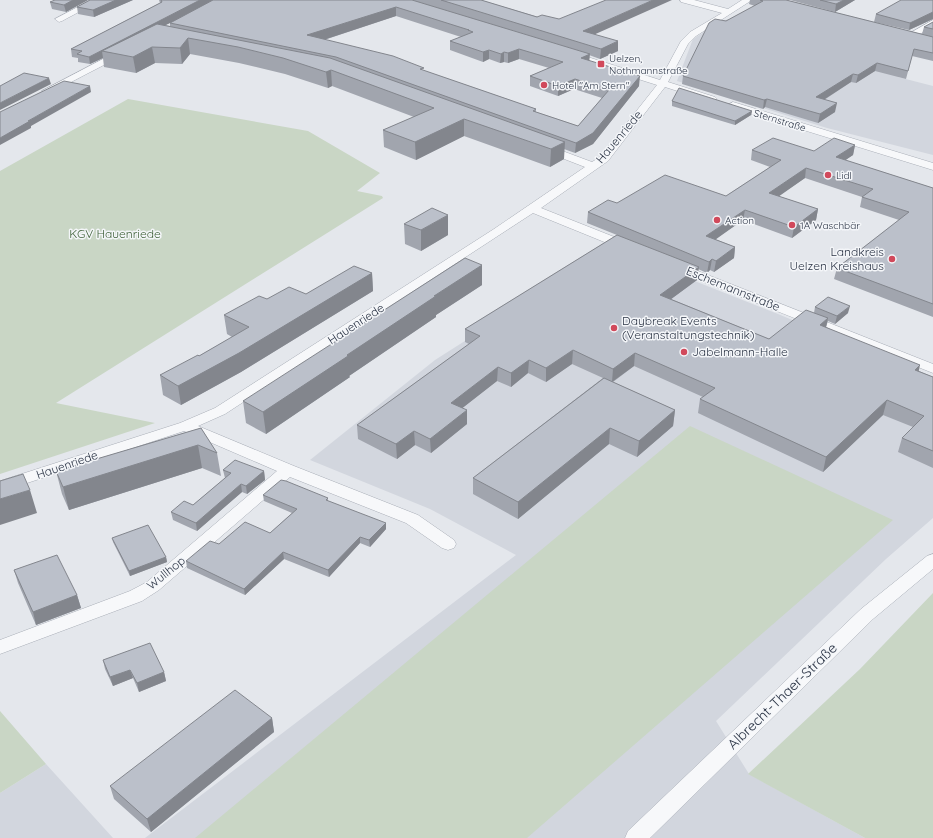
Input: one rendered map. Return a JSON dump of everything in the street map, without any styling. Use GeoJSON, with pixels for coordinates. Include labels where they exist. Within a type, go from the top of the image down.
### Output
{"type":"FeatureCollection","features":[{"type":"Feature","properties":{"kind":"street"},"geometry":{"type":"LineString","coordinates":[[59,19],[97,0]]}},
{"type":"Feature","properties":{"kind":"street"},"geometry":{"type":"LineString","coordinates":[[684,0],[729,12]]}},
{"type":"Feature","properties":{"kind":"street","name":"Hauenriede"},"geometry":{"type":"LineString","coordinates":[[0,487],[185,426],[220,411],[533,209],[604,159],[663,83],[684,43],[693,34],[748,0]]}},
{"type":"Feature","properties":{"kind":"street"},"geometry":{"type":"LineString","coordinates":[[926,39],[907,34],[933,23]]}},
{"type":"Feature","properties":{"kind":"street"},"geometry":{"type":"LineString","coordinates":[[40,94],[130,48]]}},
{"type":"Feature","properties":{"kind":"street","name":"Sternstraße"},"geometry":{"type":"LineString","coordinates":[[557,50],[933,167]]}},
{"type":"Feature","properties":{"kind":"street"},"geometry":{"type":"LineString","coordinates":[[537,145],[582,161],[593,167]]}},
{"type":"Feature","properties":{"kind":"street"},"geometry":{"type":"LineString","coordinates":[[533,209],[642,253]]}},
{"type":"Feature","properties":{"kind":"street","name":"Eschemannstraße"},"geometry":{"type":"LineString","coordinates":[[671,264],[933,369]]}},
{"type":"Feature","properties":{"kind":"street"},"geometry":{"type":"LineString","coordinates":[[185,426],[288,470],[412,519],[448,544]]}},
{"type":"Feature","properties":{"kind":"street","name":"Wullhop"},"geometry":{"type":"LineString","coordinates":[[1,647],[136,596],[154,586],[288,470]]}},
{"type":"Feature","properties":{"kind":"street","name":"Albrecht-Thaer-Straße"},"geometry":{"type":"LineString","coordinates":[[636,838],[867,614],[933,560]]}},
{"type":"Feature","properties":{"kind":"shaded area"},"geometry":{"type":"Polygon","coordinates":[[[728,19],[783,31],[905,72],[898,77],[933,86],[933,155],[827,128],[677,81],[693,39],[718,23],[728,19]]]}},
{"type":"Feature","properties":{"kind":"shaded area"},"geometry":{"type":"Polygon","coordinates":[[[611,248],[778,314],[933,379],[933,518],[886,559],[716,721],[749,774],[865,838],[145,838],[516,555],[430,509],[310,460],[435,360],[611,248]]]}},
{"type":"Feature","properties":{"kind":"shaded area"},"geometry":{"type":"Polygon","coordinates":[[[46,764],[113,838],[0,838],[0,793],[46,764]]]}},
{"type":"Feature","properties":{"kind":"green space","name":"KGV Hauenriede"},"geometry":{"type":"Polygon","coordinates":[[[128,99],[308,131],[380,173],[357,191],[382,196],[383,198],[56,403],[155,423],[0,474],[0,171],[128,99]]]}},
{"type":"Feature","properties":{"kind":"green space"},"geometry":{"type":"Polygon","coordinates":[[[690,426],[893,520],[527,838],[195,838],[690,426]]]}},
{"type":"Feature","properties":{"kind":"green space"},"geometry":{"type":"Polygon","coordinates":[[[933,593],[933,838],[865,838],[748,774],[860,669],[933,593]]]}},
{"type":"Feature","properties":{"kind":"green space"},"geometry":{"type":"Polygon","coordinates":[[[0,711],[46,764],[0,793],[0,711]]]}},
{"type":"Feature","properties":{"kind":"building"},"geometry":{"type":"Polygon","coordinates":[[[55,0],[73,0],[64,5],[50,2],[55,0]]]}},
{"type":"Feature","properties":{"kind":"building"},"geometry":{"type":"Polygon","coordinates":[[[90,0],[116,0],[93,10],[77,7],[90,0]]]}},
{"type":"Feature","properties":{"kind":"building"},"geometry":{"type":"Polygon","coordinates":[[[161,0],[200,0],[89,57],[77,54],[82,51],[71,49],[162,2],[161,0]]]}},
{"type":"Feature","properties":{"kind":"building"},"geometry":{"type":"Polygon","coordinates":[[[213,0],[412,0],[590,54],[581,58],[640,76],[593,133],[576,143],[336,57],[170,23],[213,0]],[[396,7],[307,35],[393,56],[424,68],[420,69],[536,109],[533,111],[578,126],[609,90],[575,79],[558,86],[530,76],[563,62],[519,49],[501,54],[489,50],[483,52],[450,41],[473,32],[396,7]]]}},
{"type":"Feature","properties":{"kind":"building"},"geometry":{"type":"Polygon","coordinates":[[[441,0],[481,0],[537,17],[542,15],[559,19],[606,0],[653,0],[583,31],[618,41],[601,49],[441,0]]]}},
{"type":"Feature","properties":{"kind":"building"},"geometry":{"type":"Polygon","coordinates":[[[760,0],[786,0],[933,37],[933,53],[914,49],[908,71],[877,63],[858,75],[853,74],[816,97],[837,103],[820,114],[767,99],[764,100],[683,76],[709,23],[715,19],[726,21],[763,1],[760,0]]]}},
{"type":"Feature","properties":{"kind":"building"},"geometry":{"type":"Polygon","coordinates":[[[820,0],[844,0],[836,4],[820,0]]]}},
{"type":"Feature","properties":{"kind":"building"},"geometry":{"type":"Polygon","coordinates":[[[901,0],[933,0],[933,12],[910,23],[876,14],[901,0]]]}},
{"type":"Feature","properties":{"kind":"building"},"geometry":{"type":"Polygon","coordinates":[[[933,22],[933,29],[924,27],[933,22]]]}},
{"type":"Feature","properties":{"kind":"building"},"geometry":{"type":"Polygon","coordinates":[[[157,24],[330,58],[565,142],[551,149],[464,119],[415,142],[383,130],[434,108],[331,70],[326,72],[283,58],[238,47],[188,38],[180,48],[152,47],[133,57],[102,51],[157,24]]]}},
{"type":"Feature","properties":{"kind":"building"},"geometry":{"type":"Polygon","coordinates":[[[24,73],[49,78],[0,103],[0,86],[24,73]]]}},
{"type":"Feature","properties":{"kind":"building"},"geometry":{"type":"Polygon","coordinates":[[[64,81],[90,86],[0,138],[0,112],[64,81]]]}},
{"type":"Feature","properties":{"kind":"building"},"geometry":{"type":"Polygon","coordinates":[[[679,88],[752,111],[735,121],[672,101],[679,88]]]}},
{"type":"Feature","properties":{"kind":"building"},"geometry":{"type":"Polygon","coordinates":[[[773,138],[814,151],[834,138],[855,145],[836,157],[933,188],[933,304],[837,268],[909,212],[862,197],[873,189],[806,168],[769,193],[818,209],[794,227],[745,210],[706,236],[735,247],[716,261],[712,259],[709,262],[588,212],[608,200],[617,203],[665,175],[726,196],[781,160],[752,150],[773,138]]]}},
{"type":"Feature","properties":{"kind":"building"},"geometry":{"type":"Polygon","coordinates":[[[432,208],[448,215],[421,230],[404,224],[432,208]]]}},
{"type":"Feature","properties":{"kind":"building"},"geometry":{"type":"Polygon","coordinates":[[[617,235],[699,267],[660,295],[769,339],[806,310],[828,318],[820,325],[920,365],[915,370],[933,377],[933,451],[902,438],[924,416],[887,400],[826,457],[700,399],[715,388],[635,353],[613,369],[573,350],[546,368],[529,360],[511,373],[498,367],[451,403],[467,410],[430,439],[414,431],[396,444],[357,425],[480,336],[465,329],[617,235]]]}},
{"type":"Feature","properties":{"kind":"building"},"geometry":{"type":"Polygon","coordinates":[[[465,258],[482,265],[263,412],[243,401],[465,258]]]}},
{"type":"Feature","properties":{"kind":"building"},"geometry":{"type":"Polygon","coordinates":[[[354,266],[372,273],[239,353],[178,386],[160,375],[198,355],[199,356],[249,327],[224,315],[259,296],[267,299],[289,287],[306,294],[354,266]]]}},
{"type":"Feature","properties":{"kind":"building"},"geometry":{"type":"Polygon","coordinates":[[[828,297],[850,306],[837,316],[815,307],[828,297]]]}},
{"type":"Feature","properties":{"kind":"building"},"geometry":{"type":"Polygon","coordinates":[[[604,378],[675,410],[639,441],[610,428],[518,502],[473,478],[604,378]]]}},
{"type":"Feature","properties":{"kind":"building"},"geometry":{"type":"Polygon","coordinates":[[[201,428],[217,453],[198,445],[63,487],[56,471],[201,428]]]}},
{"type":"Feature","properties":{"kind":"building"},"geometry":{"type":"Polygon","coordinates":[[[235,460],[264,471],[246,486],[241,484],[196,523],[171,512],[184,501],[193,505],[231,473],[223,470],[235,460]]]}},
{"type":"Feature","properties":{"kind":"building"},"geometry":{"type":"Polygon","coordinates":[[[23,474],[30,490],[0,499],[0,481],[23,474]]]}},
{"type":"Feature","properties":{"kind":"building"},"geometry":{"type":"Polygon","coordinates":[[[281,480],[328,498],[326,500],[386,523],[369,540],[360,537],[328,570],[283,552],[244,589],[186,561],[210,541],[219,544],[245,522],[270,533],[297,509],[263,495],[281,480]]]}},
{"type":"Feature","properties":{"kind":"building"},"geometry":{"type":"Polygon","coordinates":[[[148,525],[166,557],[129,571],[112,538],[148,525]]]}},
{"type":"Feature","properties":{"kind":"building"},"geometry":{"type":"Polygon","coordinates":[[[57,555],[77,595],[33,612],[14,570],[57,555]]]}},
{"type":"Feature","properties":{"kind":"building"},"geometry":{"type":"Polygon","coordinates":[[[150,643],[164,672],[137,683],[130,670],[110,677],[103,660],[150,643]]]}},
{"type":"Feature","properties":{"kind":"building"},"geometry":{"type":"Polygon","coordinates":[[[235,690],[272,718],[147,819],[110,786],[235,690]]]}},
{"type":"Feature","properties":{"kind":"place","name":"Uelzen, Nothmannstraße"},"geometry":{"type":"Point","coordinates":[601,64]}},
{"type":"Feature","properties":{"kind":"place","name":"Hotel \"Am Stern\""},"geometry":{"type":"Point","coordinates":[544,85]}},
{"type":"Feature","properties":{"kind":"place","name":"Lidl"},"geometry":{"type":"Point","coordinates":[828,175]}},
{"type":"Feature","properties":{"kind":"place","name":"Action"},"geometry":{"type":"Point","coordinates":[717,220]}},
{"type":"Feature","properties":{"kind":"place","name":"1A Waschbär"},"geometry":{"type":"Point","coordinates":[792,225]}},
{"type":"Feature","properties":{"kind":"place","name":"Landkreis Uelzen Kreishaus"},"geometry":{"type":"Point","coordinates":[892,259]}},
{"type":"Feature","properties":{"kind":"place","name":"Daybreak Events (Veranstaltungstechnik)"},"geometry":{"type":"Point","coordinates":[614,328]}},
{"type":"Feature","properties":{"kind":"place","name":"Jabelmann-Halle"},"geometry":{"type":"Point","coordinates":[684,352]}}]}
